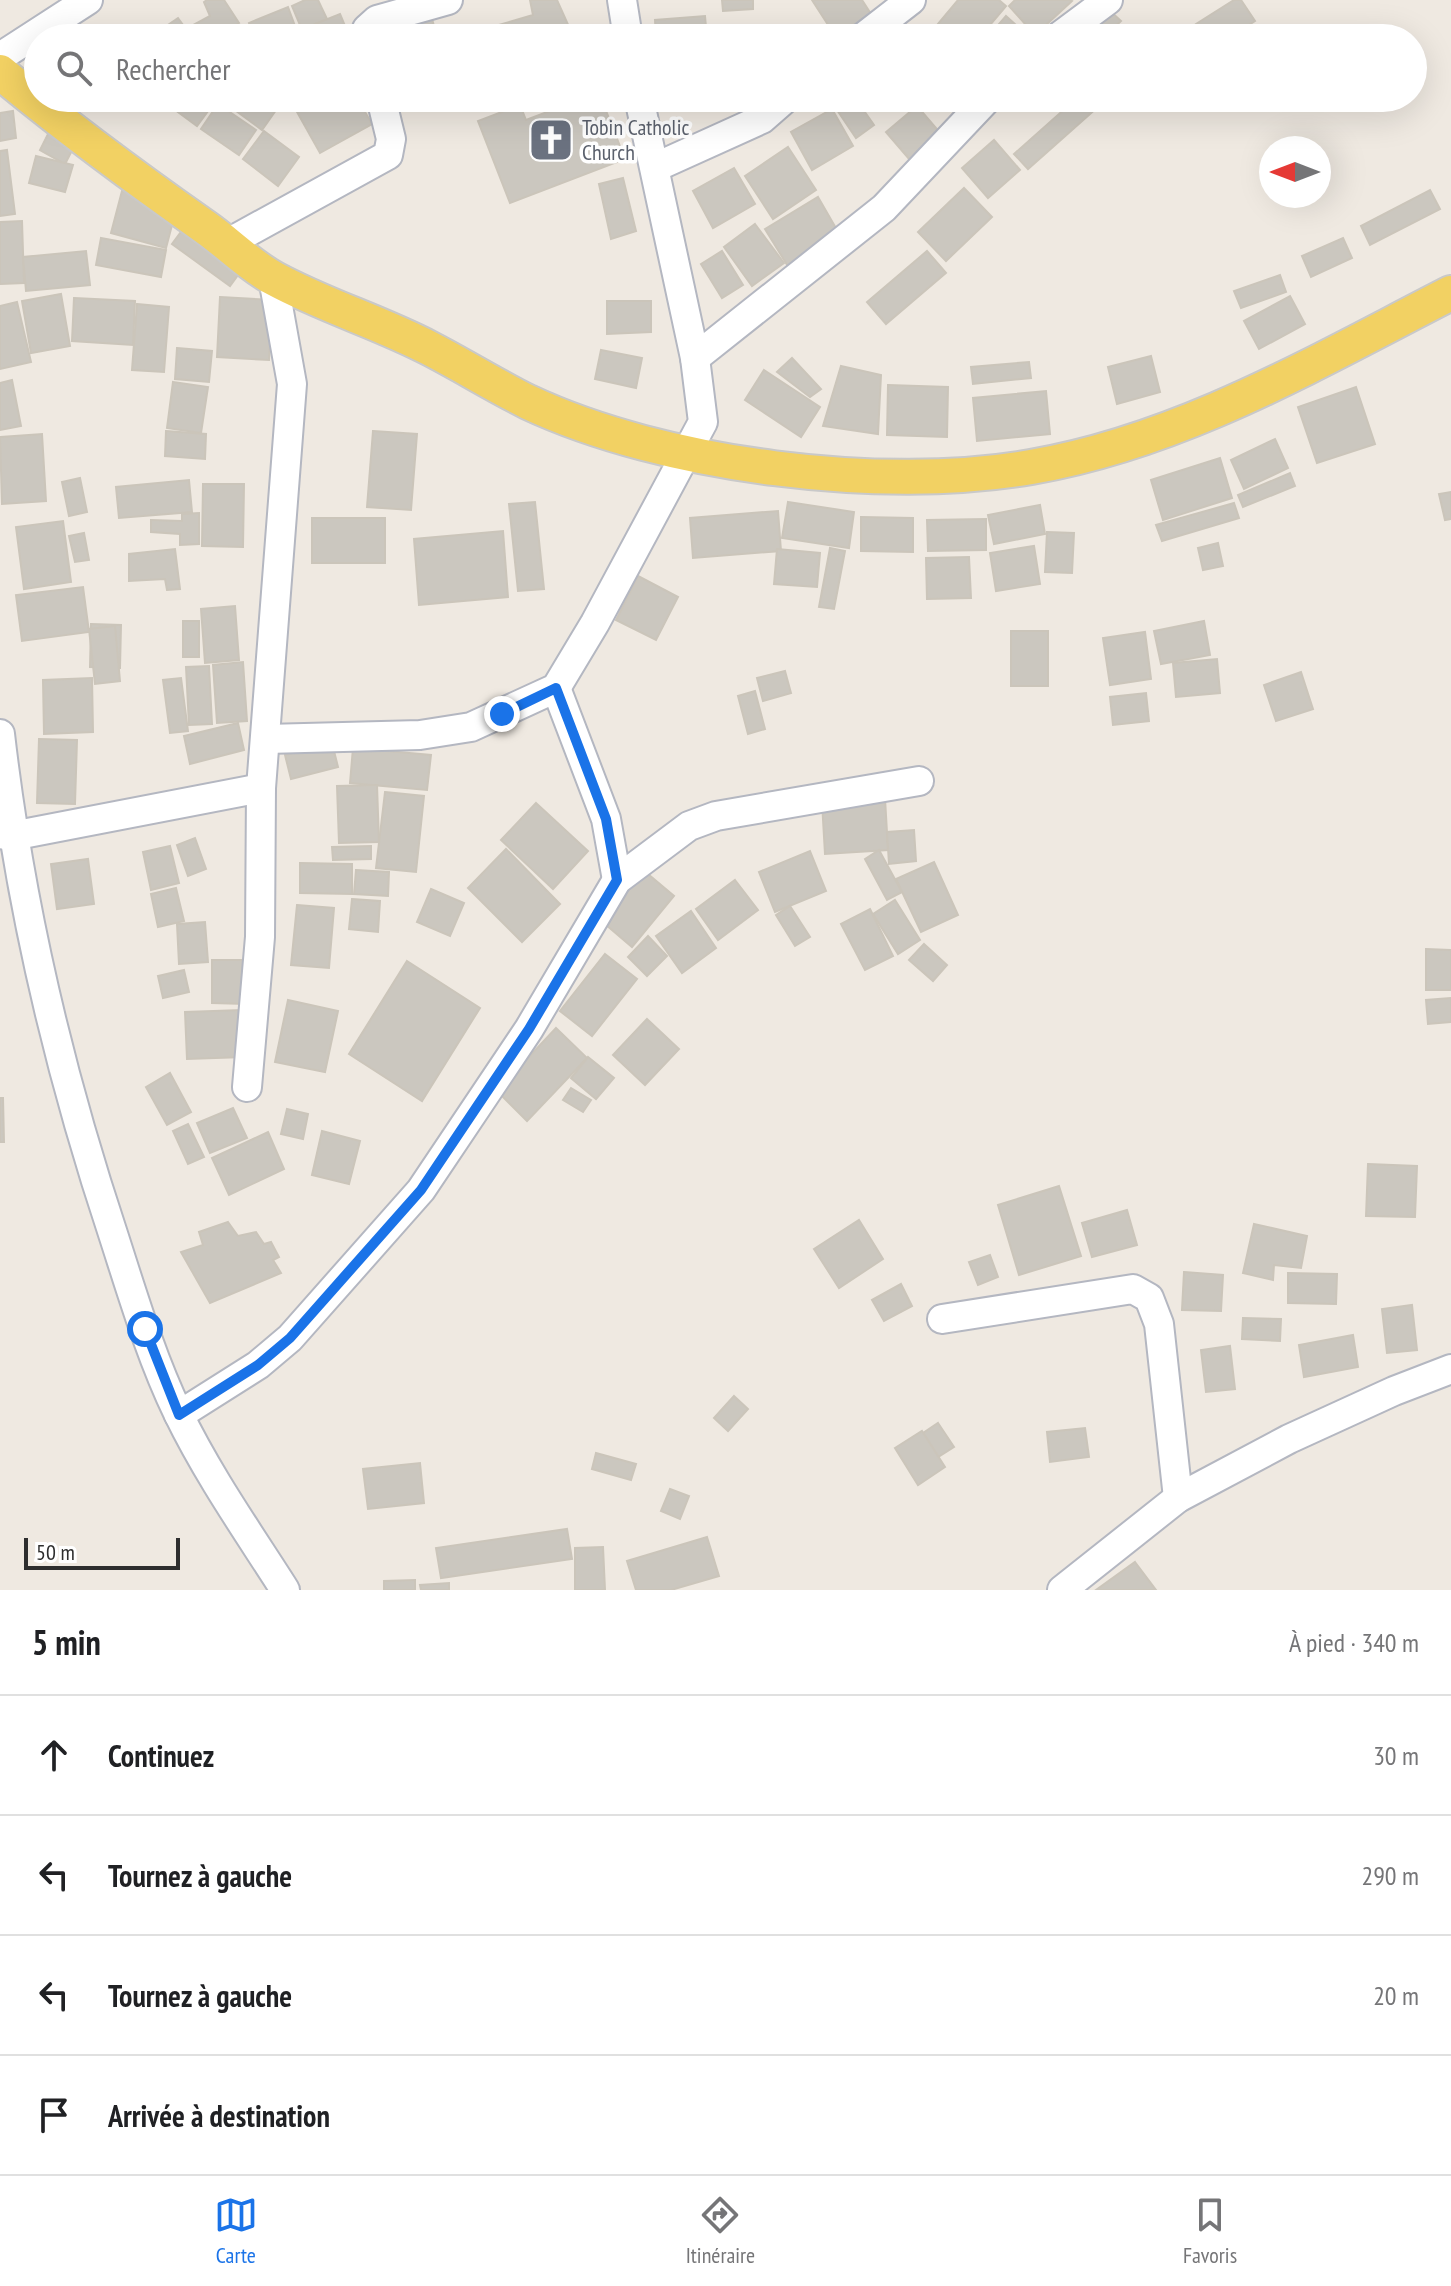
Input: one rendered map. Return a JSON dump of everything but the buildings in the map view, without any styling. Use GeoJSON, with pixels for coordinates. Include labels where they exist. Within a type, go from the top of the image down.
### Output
{"type":"FeatureCollection","features":[{"type":"Feature","properties":{"kind":"main road"},"geometry":{"type":"LineString","coordinates":[[0,72],[24,92]]}},
{"type":"Feature","properties":{"kind":"main road"},"geometry":{"type":"LineString","coordinates":[[47,112],[273,278],[426,346],[530,403],[626,437],[686,453],[769,466],[877,476],[1029,468],[1103,450],[1232,406],[1451,293]]}},
{"type":"Feature","properties":{"kind":"street"},"geometry":{"type":"LineString","coordinates":[[51,24],[88,0]]}},
{"type":"Feature","properties":{"kind":"street"},"geometry":{"type":"LineString","coordinates":[[373,24],[377,20],[448,0]]}},
{"type":"Feature","properties":{"kind":"street"},"geometry":{"type":"LineString","coordinates":[[622,0],[626,24]]}},
{"type":"Feature","properties":{"kind":"street"},"geometry":{"type":"LineString","coordinates":[[880,24],[911,0]]}},
{"type":"Feature","properties":{"kind":"street"},"geometry":{"type":"LineString","coordinates":[[1076,24],[1108,0]]}},
{"type":"Feature","properties":{"kind":"street"},"geometry":{"type":"LineString","coordinates":[[0,57],[24,41]]}},
{"type":"Feature","properties":{"kind":"street"},"geometry":{"type":"LineString","coordinates":[[228,243],[388,155],[391,139],[384,112]]}},
{"type":"Feature","properties":{"kind":"street"},"geometry":{"type":"LineString","coordinates":[[266,739],[420,735],[471,727],[556,688],[703,422],[695,358],[642,112]]}},
{"type":"Feature","properties":{"kind":"street"},"geometry":{"type":"LineString","coordinates":[[656,167],[762,119],[770,112]]}},
{"type":"Feature","properties":{"kind":"street"},"geometry":{"type":"LineString","coordinates":[[695,358],[884,208],[975,112]]}},
{"type":"Feature","properties":{"kind":"street"},"geometry":{"type":"LineString","coordinates":[[247,1087],[260,937],[261,788],[292,384],[273,278]]}},
{"type":"Feature","properties":{"kind":"street"},"geometry":{"type":"LineString","coordinates":[[556,688],[606,819],[617,880]]}},
{"type":"Feature","properties":{"kind":"street"},"geometry":{"type":"LineString","coordinates":[[0,734],[6,835],[35,959],[77,1125],[154,1359],[179,1415],[222,1491],[285,1590]]}},
{"type":"Feature","properties":{"kind":"street"},"geometry":{"type":"LineString","coordinates":[[179,1415],[258,1365],[290,1338],[421,1190],[529,1029],[617,880],[689,826],[716,816],[919,781]]}},
{"type":"Feature","properties":{"kind":"street"},"geometry":{"type":"LineString","coordinates":[[6,835],[261,788]]}},
{"type":"Feature","properties":{"kind":"street"},"geometry":{"type":"LineString","coordinates":[[942,1319],[1133,1289],[1149,1298],[1159,1324],[1178,1498]]}},
{"type":"Feature","properties":{"kind":"street"},"geometry":{"type":"LineString","coordinates":[[1062,1590],[1178,1498],[1302,1433],[1451,1369]]}},
{"type":"Feature","properties":{"kind":"place","name":"Tobin Catholic Church"},"geometry":{"type":"Point","coordinates":[551,140]}},
{"type":"Feature","properties":{"kind":"route"},"geometry":{"type":"LineString","coordinates":[[145,1329],[154,1359],[179,1415],[258,1365],[290,1338],[421,1190],[581,946],[617,880],[606,819],[556,688],[502,714]]}}]}
